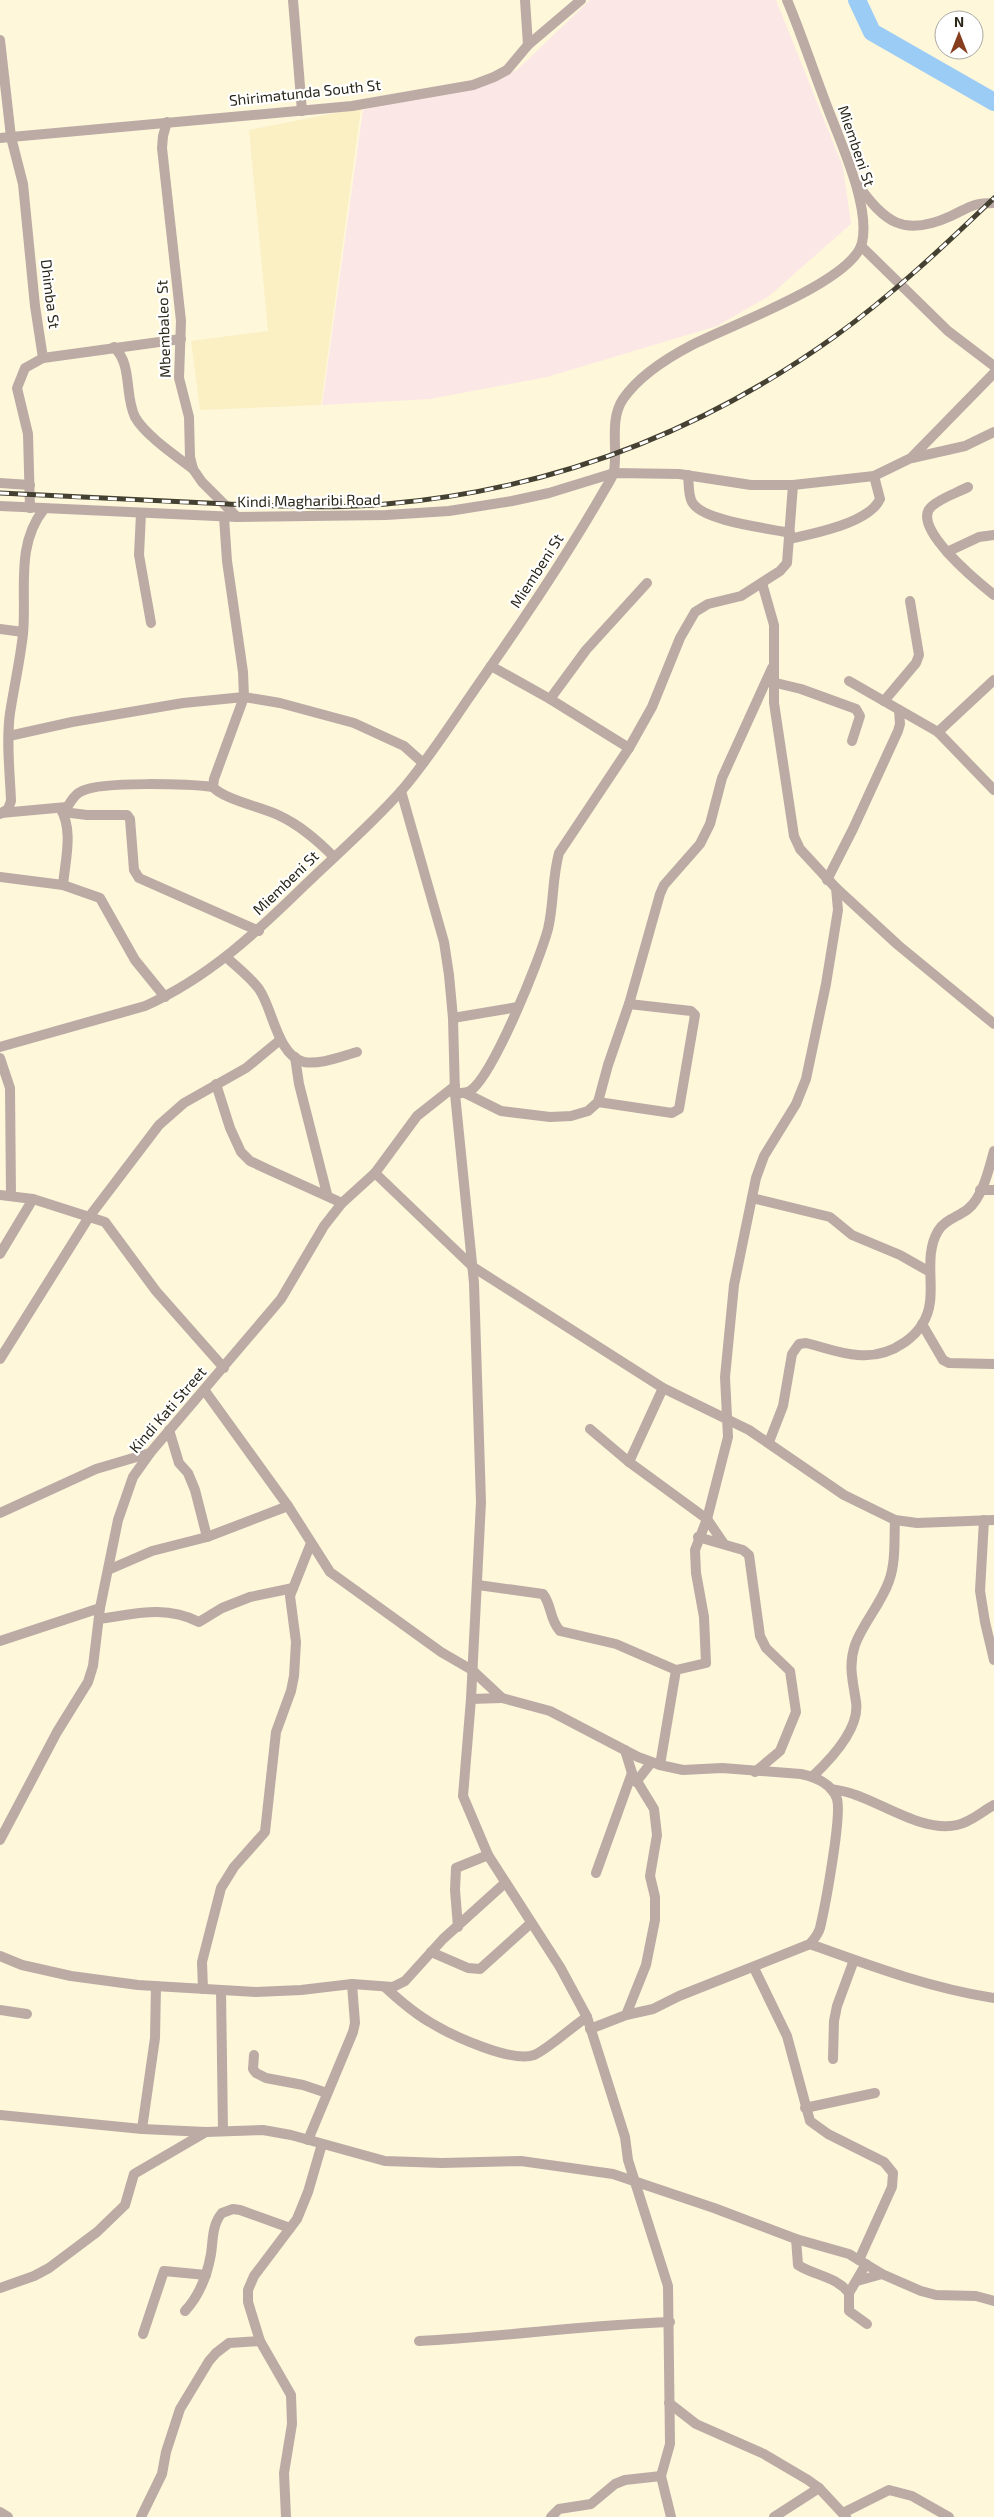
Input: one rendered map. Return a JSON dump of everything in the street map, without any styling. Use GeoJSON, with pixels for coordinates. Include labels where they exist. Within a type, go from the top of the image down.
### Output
{"type":"FeatureCollection","features":[{"type":"Feature","properties":{"kind":"street"},"geometry":{"type":"LineString","coordinates":[[293,0],[302,111]]}},
{"type":"Feature","properties":{"kind":"street"},"geometry":{"type":"LineString","coordinates":[[525,0],[528,45]]}},
{"type":"Feature","properties":{"kind":"street","name":"Shirimatunda South St"},"geometry":{"type":"LineString","coordinates":[[0,138],[352,106],[473,84],[494,77],[507,70],[528,45],[581,0]]}},
{"type":"Feature","properties":{"kind":"street","name":"Miembeni St"},"geometry":{"type":"LineString","coordinates":[[0,1047],[145,1006],[166,997],[226,957],[258,930],[401,791],[491,666],[575,542],[614,473],[614,430],[621,401],[641,378],[692,345],[762,314],[818,284],[847,265],[861,246],[863,226],[854,180],[787,0]]}},
{"type":"Feature","properties":{"kind":"street","name":"Dhimba St"},"geometry":{"type":"LineString","coordinates":[[0,40],[11,137],[23,184],[35,306],[43,358]]}},
{"type":"Feature","properties":{"kind":"street","name":"Mbembaleo St"},"geometry":{"type":"LineString","coordinates":[[167,122],[162,148],[174,242],[181,340],[179,378],[189,418],[189,447],[193,469]]}},
{"type":"Feature","properties":{"kind":"street"},"geometry":{"type":"LineString","coordinates":[[854,180],[877,211],[894,223],[931,224],[972,204],[994,203]]}},
{"type":"Feature","properties":{"kind":"street"},"geometry":{"type":"LineString","coordinates":[[861,246],[948,331],[994,366]]}},
{"type":"Feature","properties":{"kind":"street"},"geometry":{"type":"LineString","coordinates":[[30,508],[28,434],[17,388],[25,368],[43,358],[70,356],[114,347],[181,340]]}},
{"type":"Feature","properties":{"kind":"street"},"geometry":{"type":"LineString","coordinates":[[114,347],[120,353],[125,367],[132,410],[136,419],[193,469],[236,517]]}},
{"type":"Feature","properties":{"kind":"street"},"geometry":{"type":"LineString","coordinates":[[911,458],[994,373]]}},
{"type":"Feature","properties":{"kind":"street"},"geometry":{"type":"LineString","coordinates":[[911,458],[965,446],[994,432]]}},
{"type":"Feature","properties":{"kind":"street","name":"Kindi Magharibi Road"},"geometry":{"type":"LineString","coordinates":[[0,506],[224,517],[366,516],[449,511],[550,493],[614,473],[646,472],[688,475],[750,485],[793,485],[874,476],[911,458]]}},
{"type":"Feature","properties":{"kind":"street"},"geometry":{"type":"LineString","coordinates":[[688,475],[691,501],[697,508],[711,515],[790,536],[834,527],[873,509],[880,500],[874,476]]}},
{"type":"Feature","properties":{"kind":"street"},"geometry":{"type":"LineString","coordinates":[[0,483],[30,484]]}},
{"type":"Feature","properties":{"kind":"street","name":"Kindi Kati Street"},"geometry":{"type":"LineString","coordinates":[[0,1840],[56,1732],[88,1682],[93,1666],[100,1608],[118,1520],[133,1477],[169,1430],[282,1299],[324,1226],[342,1203],[374,1173],[417,1116],[458,1091],[474,1087],[484,1074],[535,969],[548,927],[555,867],[560,853],[629,748],[652,707],[680,638],[695,612],[708,604],[741,596],[784,568],[790,536],[793,485]]}},
{"type":"Feature","properties":{"kind":"street"},"geometry":{"type":"LineString","coordinates":[[968,487],[930,508],[927,514],[928,527],[947,552],[994,594]]}},
{"type":"Feature","properties":{"kind":"street"},"geometry":{"type":"LineString","coordinates":[[0,814],[8,809],[11,801],[10,714],[23,632],[22,596],[28,542],[34,521],[44,509]]}},
{"type":"Feature","properties":{"kind":"street"},"geometry":{"type":"LineString","coordinates":[[141,513],[139,555],[151,623]]}},
{"type":"Feature","properties":{"kind":"street"},"geometry":{"type":"LineString","coordinates":[[213,787],[214,779],[244,697],[243,672],[227,561],[224,517]]}},
{"type":"Feature","properties":{"kind":"street"},"geometry":{"type":"LineString","coordinates":[[947,552],[979,537],[994,535]]}},
{"type":"Feature","properties":{"kind":"street"},"geometry":{"type":"LineString","coordinates":[[762,583],[774,626],[772,682],[779,746],[794,836],[800,849],[836,888],[898,945],[994,1024]]}},
{"type":"Feature","properties":{"kind":"street"},"geometry":{"type":"LineString","coordinates":[[550,699],[586,650],[648,584]]}},
{"type":"Feature","properties":{"kind":"street"},"geometry":{"type":"LineString","coordinates":[[884,701],[916,663],[919,655],[910,601]]}},
{"type":"Feature","properties":{"kind":"street"},"geometry":{"type":"LineString","coordinates":[[0,628],[23,632]]}},
{"type":"Feature","properties":{"kind":"street"},"geometry":{"type":"LineString","coordinates":[[458,1091],[501,1111],[550,1117],[571,1116],[588,1111],[598,1102],[608,1065],[630,1004],[660,894],[664,885],[700,844],[710,824],[722,778],[774,663]]}},
{"type":"Feature","properties":{"kind":"street"},"geometry":{"type":"LineString","coordinates":[[491,666],[550,699],[629,748]]}},
{"type":"Feature","properties":{"kind":"street"},"geometry":{"type":"LineString","coordinates":[[938,732],[994,680]]}},
{"type":"Feature","properties":{"kind":"street"},"geometry":{"type":"LineString","coordinates":[[848,681],[938,732],[994,790]]}},
{"type":"Feature","properties":{"kind":"street"},"geometry":{"type":"LineString","coordinates":[[772,682],[801,689],[856,709],[860,716],[852,741]]}},
{"type":"Feature","properties":{"kind":"street"},"geometry":{"type":"LineString","coordinates":[[9,736],[72,722],[183,703],[244,697],[280,703],[330,715],[404,746],[423,763]]}},
{"type":"Feature","properties":{"kind":"street"},"geometry":{"type":"LineString","coordinates":[[828,880],[854,829],[898,731],[900,724],[899,710]]}},
{"type":"Feature","properties":{"kind":"street"},"geometry":{"type":"LineString","coordinates":[[62,810],[81,791],[96,786],[158,785],[213,787],[224,795],[256,805],[298,826],[334,857]]}},
{"type":"Feature","properties":{"kind":"street"},"geometry":{"type":"LineString","coordinates":[[401,791],[444,942],[453,1018],[473,1267],[481,1502],[478,1585],[463,1796],[488,1855],[560,1967],[587,2017],[625,2137],[628,2160],[668,2286],[670,2322],[670,2444],[661,2476],[671,2517]]}},
{"type":"Feature","properties":{"kind":"street"},"geometry":{"type":"LineString","coordinates":[[0,814],[62,810],[87,815],[127,815],[130,819],[134,870],[139,878],[258,930]]}},
{"type":"Feature","properties":{"kind":"street"},"geometry":{"type":"LineString","coordinates":[[62,810],[67,834],[63,885]]}},
{"type":"Feature","properties":{"kind":"street"},"geometry":{"type":"LineString","coordinates":[[0,877],[63,885],[87,892],[104,901],[135,960],[166,997]]}},
{"type":"Feature","properties":{"kind":"street"},"geometry":{"type":"LineString","coordinates":[[478,1585],[543,1594],[547,1600],[550,1617],[560,1631],[616,1644],[676,1670],[706,1663],[704,1617],[694,1558],[698,1537],[706,1519],[728,1437],[725,1377],[734,1285],[756,1178],[764,1156],[796,1104],[806,1079],[834,940],[838,910],[836,888]]}},
{"type":"Feature","properties":{"kind":"street"},"geometry":{"type":"LineString","coordinates":[[226,957],[259,990],[280,1040],[295,1057],[304,1062],[316,1062],[357,1052]]}},
{"type":"Feature","properties":{"kind":"street"},"geometry":{"type":"LineString","coordinates":[[598,1102],[672,1113],[679,1109],[695,1015],[691,1011],[630,1004]]}},
{"type":"Feature","properties":{"kind":"street"},"geometry":{"type":"LineString","coordinates":[[453,1018],[518,1007]]}},
{"type":"Feature","properties":{"kind":"street"},"geometry":{"type":"LineString","coordinates":[[0,1359],[89,1218],[159,1125],[184,1103],[246,1068],[280,1040]]}},
{"type":"Feature","properties":{"kind":"street"},"geometry":{"type":"LineString","coordinates":[[295,1057],[298,1084],[327,1194]]}},
{"type":"Feature","properties":{"kind":"street"},"geometry":{"type":"LineString","coordinates":[[0,1058],[10,1088],[11,1196]]}},
{"type":"Feature","properties":{"kind":"street"},"geometry":{"type":"LineString","coordinates":[[216,1084],[240,1152],[250,1160],[327,1194],[342,1203]]}},
{"type":"Feature","properties":{"kind":"street"},"geometry":{"type":"LineString","coordinates":[[769,1442],[783,1406],[792,1354],[799,1344],[856,1355],[871,1355],[887,1352],[902,1344],[922,1324],[930,1302],[930,1272],[934,1240],[938,1230],[947,1221],[969,1208],[992,1164],[994,1151]]}},
{"type":"Feature","properties":{"kind":"street"},"geometry":{"type":"LineString","coordinates":[[374,1173],[473,1267],[663,1388],[728,1419],[769,1442],[844,1495],[894,1520],[926,1523],[989,1520],[980,1591],[994,1660]]}},
{"type":"Feature","properties":{"kind":"street"},"geometry":{"type":"LineString","coordinates":[[980,1190],[994,1190]]}},
{"type":"Feature","properties":{"kind":"street"},"geometry":{"type":"LineString","coordinates":[[0,1195],[33,1199],[99,1220],[110,1227],[156,1290],[224,1368]]}},
{"type":"Feature","properties":{"kind":"street"},"geometry":{"type":"LineString","coordinates":[[752,1198],[830,1216],[852,1235],[900,1255],[930,1272]]}},
{"type":"Feature","properties":{"kind":"street"},"geometry":{"type":"LineString","coordinates":[[0,1254],[33,1199]]}},
{"type":"Feature","properties":{"kind":"street"},"geometry":{"type":"LineString","coordinates":[[922,1324],[943,1360],[949,1363],[994,1364]]}},
{"type":"Feature","properties":{"kind":"street"},"geometry":{"type":"LineString","coordinates":[[629,1462],[663,1388]]}},
{"type":"Feature","properties":{"kind":"street"},"geometry":{"type":"LineString","coordinates":[[204,1391],[288,1506],[330,1572],[441,1652],[472,1670],[502,1698]]}},
{"type":"Feature","properties":{"kind":"street"},"geometry":{"type":"LineString","coordinates":[[590,1429],[629,1462],[706,1519],[724,1544]]}},
{"type":"Feature","properties":{"kind":"street"},"geometry":{"type":"LineString","coordinates":[[169,1430],[179,1463],[188,1473],[195,1490],[207,1537]]}},
{"type":"Feature","properties":{"kind":"street"},"geometry":{"type":"LineString","coordinates":[[0,1513],[96,1469],[150,1453]]}},
{"type":"Feature","properties":{"kind":"street"},"geometry":{"type":"LineString","coordinates":[[108,1570],[152,1551],[207,1537],[288,1506]]}},
{"type":"Feature","properties":{"kind":"street"},"geometry":{"type":"LineString","coordinates":[[814,1776],[835,1754],[854,1718],[856,1702],[850,1675],[851,1662],[855,1644],[889,1583],[892,1571],[894,1520]]}},
{"type":"Feature","properties":{"kind":"street"},"geometry":{"type":"LineString","coordinates":[[698,1537],[743,1550],[749,1555],[760,1636],[766,1648],[790,1671],[796,1712],[780,1751],[754,1772]]}},
{"type":"Feature","properties":{"kind":"street"},"geometry":{"type":"LineString","coordinates":[[203,1989],[202,1962],[221,1888],[234,1868],[265,1832],[276,1732],[291,1691],[294,1676],[296,1642],[290,1603],[293,1588],[311,1543]]}},
{"type":"Feature","properties":{"kind":"street"},"geometry":{"type":"LineString","coordinates":[[99,1619],[165,1612],[178,1613],[199,1622],[222,1608],[250,1597],[293,1588]]}},
{"type":"Feature","properties":{"kind":"street"},"geometry":{"type":"LineString","coordinates":[[0,1641],[100,1608]]}},
{"type":"Feature","properties":{"kind":"street"},"geometry":{"type":"LineString","coordinates":[[596,1872],[634,1778],[655,1764],[676,1670]]}},
{"type":"Feature","properties":{"kind":"street"},"geometry":{"type":"LineString","coordinates":[[471,1699],[502,1698],[550,1710],[655,1764],[683,1770],[722,1768],[814,1776],[831,1789],[838,1804],[836,1833],[820,1929],[810,1944],[754,1968],[678,1996],[653,2009],[626,2015],[590,2029]]}},
{"type":"Feature","properties":{"kind":"street"},"geometry":{"type":"LineString","coordinates":[[625,1750],[634,1778],[651,1801],[656,1820],[657,1834],[650,1876],[656,1909],[646,1965],[626,2015]]}},
{"type":"Feature","properties":{"kind":"street"},"geometry":{"type":"LineString","coordinates":[[831,1789],[850,1792],[888,1810],[942,1826],[956,1826],[971,1820],[994,1805]]}},
{"type":"Feature","properties":{"kind":"street"},"geometry":{"type":"LineString","coordinates":[[458,1927],[455,1890],[456,1868],[488,1855]]}},
{"type":"Feature","properties":{"kind":"street"},"geometry":{"type":"LineString","coordinates":[[0,1956],[22,1964],[102,1982],[256,1992],[301,1990],[352,1984],[393,1987],[405,1981],[431,1952],[505,1883]]}},
{"type":"Feature","properties":{"kind":"street"},"geometry":{"type":"LineString","coordinates":[[431,1952],[468,1968],[480,1969],[531,1922]]}},
{"type":"Feature","properties":{"kind":"street"},"geometry":{"type":"LineString","coordinates":[[810,1944],[930,1986],[994,1998]]}},
{"type":"Feature","properties":{"kind":"street"},"geometry":{"type":"LineString","coordinates":[[833,2059],[836,2013],[854,1960]]}},
{"type":"Feature","properties":{"kind":"street"},"geometry":{"type":"LineString","coordinates":[[754,1968],[787,2036],[810,2120],[815,2126],[876,2157],[888,2166],[893,2173],[892,2187],[857,2281],[850,2293],[849,2311],[867,2324]]}},
{"type":"Feature","properties":{"kind":"street"},"geometry":{"type":"LineString","coordinates":[[308,2140],[350,2042],[355,2022],[352,1984]]}},
{"type":"Feature","properties":{"kind":"street"},"geometry":{"type":"LineString","coordinates":[[142,2129],[155,2038],[156,1986]]}},
{"type":"Feature","properties":{"kind":"street"},"geometry":{"type":"LineString","coordinates":[[385,1987],[402,2004],[434,2025],[507,2054],[535,2055],[587,2017]]}},
{"type":"Feature","properties":{"kind":"street"},"geometry":{"type":"LineString","coordinates":[[221,1990],[223,2131]]}},
{"type":"Feature","properties":{"kind":"street"},"geometry":{"type":"LineString","coordinates":[[0,2010],[27,2014]]}},
{"type":"Feature","properties":{"kind":"street"},"geometry":{"type":"LineString","coordinates":[[254,2055],[253,2069],[258,2074],[327,2093]]}},
{"type":"Feature","properties":{"kind":"street"},"geometry":{"type":"LineString","coordinates":[[806,2108],[876,2093]]}},
{"type":"Feature","properties":{"kind":"street"},"geometry":{"type":"LineString","coordinates":[[0,2115],[142,2129],[206,2132],[269,2130],[385,2161],[442,2164],[544,2162],[612,2174],[714,2208],[796,2239],[835,2249],[863,2262],[882,2274],[929,2293],[976,2296],[994,2301]]}},
{"type":"Feature","properties":{"kind":"street"},"geometry":{"type":"LineString","coordinates":[[0,2288],[34,2276],[49,2268],[97,2232],[124,2204],[134,2174],[206,2132]]}},
{"type":"Feature","properties":{"kind":"street"},"geometry":{"type":"LineString","coordinates":[[286,2517],[284,2473],[292,2424],[291,2395],[260,2341],[248,2302],[248,2290],[254,2276],[297,2220],[308,2192],[322,2144]]}},
{"type":"Feature","properties":{"kind":"street"},"geometry":{"type":"LineString","coordinates":[[185,2311],[194,2301],[206,2275],[214,2229],[222,2213],[233,2209],[240,2210],[290,2228]]}},
{"type":"Feature","properties":{"kind":"street"},"geometry":{"type":"LineString","coordinates":[[796,2239],[798,2265],[825,2276],[850,2293]]}},
{"type":"Feature","properties":{"kind":"street"},"geometry":{"type":"LineString","coordinates":[[144,2334],[164,2271],[206,2275]]}},
{"type":"Feature","properties":{"kind":"street"},"geometry":{"type":"LineString","coordinates":[[857,2281],[882,2274]]}},
{"type":"Feature","properties":{"kind":"street"},"geometry":{"type":"LineString","coordinates":[[419,2341],[493,2338],[601,2325],[670,2322]]}},
{"type":"Feature","properties":{"kind":"street"},"geometry":{"type":"LineString","coordinates":[[141,2517],[162,2474],[166,2452],[180,2409],[209,2361],[229,2343],[260,2341]]}},
{"type":"Feature","properties":{"kind":"street"},"geometry":{"type":"LineString","coordinates":[[669,2403],[696,2424],[764,2454],[819,2488],[844,2515],[889,2490],[912,2496],[949,2517]]}},
{"type":"Feature","properties":{"kind":"street"},"geometry":{"type":"LineString","coordinates":[[551,2517],[560,2509],[591,2504],[615,2484],[625,2480],[661,2476]]}},
{"type":"Feature","properties":{"kind":"street"},"geometry":{"type":"LineString","coordinates":[[774,2517],[819,2488]]}},
{"type":"Feature","properties":{"kind":"street"},"geometry":{"type":"LineString","coordinates":[[0,2512],[8,2517]]}},
{"type":"Feature","properties":{"kind":"shaded area"},"geometry":{"type":"Polygon","coordinates":[[[590,0],[776,0],[843,167],[851,224],[769,296],[717,326],[547,377],[430,399],[322,405],[363,110],[489,80],[517,70],[590,0]]]}},
{"type":"Feature","properties":{"kind":"shaded area"},"geometry":{"type":"Polygon","coordinates":[[[361,108],[321,405],[200,410],[191,341],[268,331],[249,130],[361,108]]]}},
{"type":"Feature","properties":{"kind":"waterway"},"geometry":{"type":"LineString","coordinates":[[857,0],[872,32],[994,102]]}},
{"type":"Feature","properties":{"kind":"railway"},"geometry":{"type":"LineString","coordinates":[[0,493],[268,506],[347,506],[386,504],[447,497],[507,486],[565,470],[622,451],[677,428],[731,402],[783,371],[834,337],[876,305],[936,253],[994,198]]}}]}
